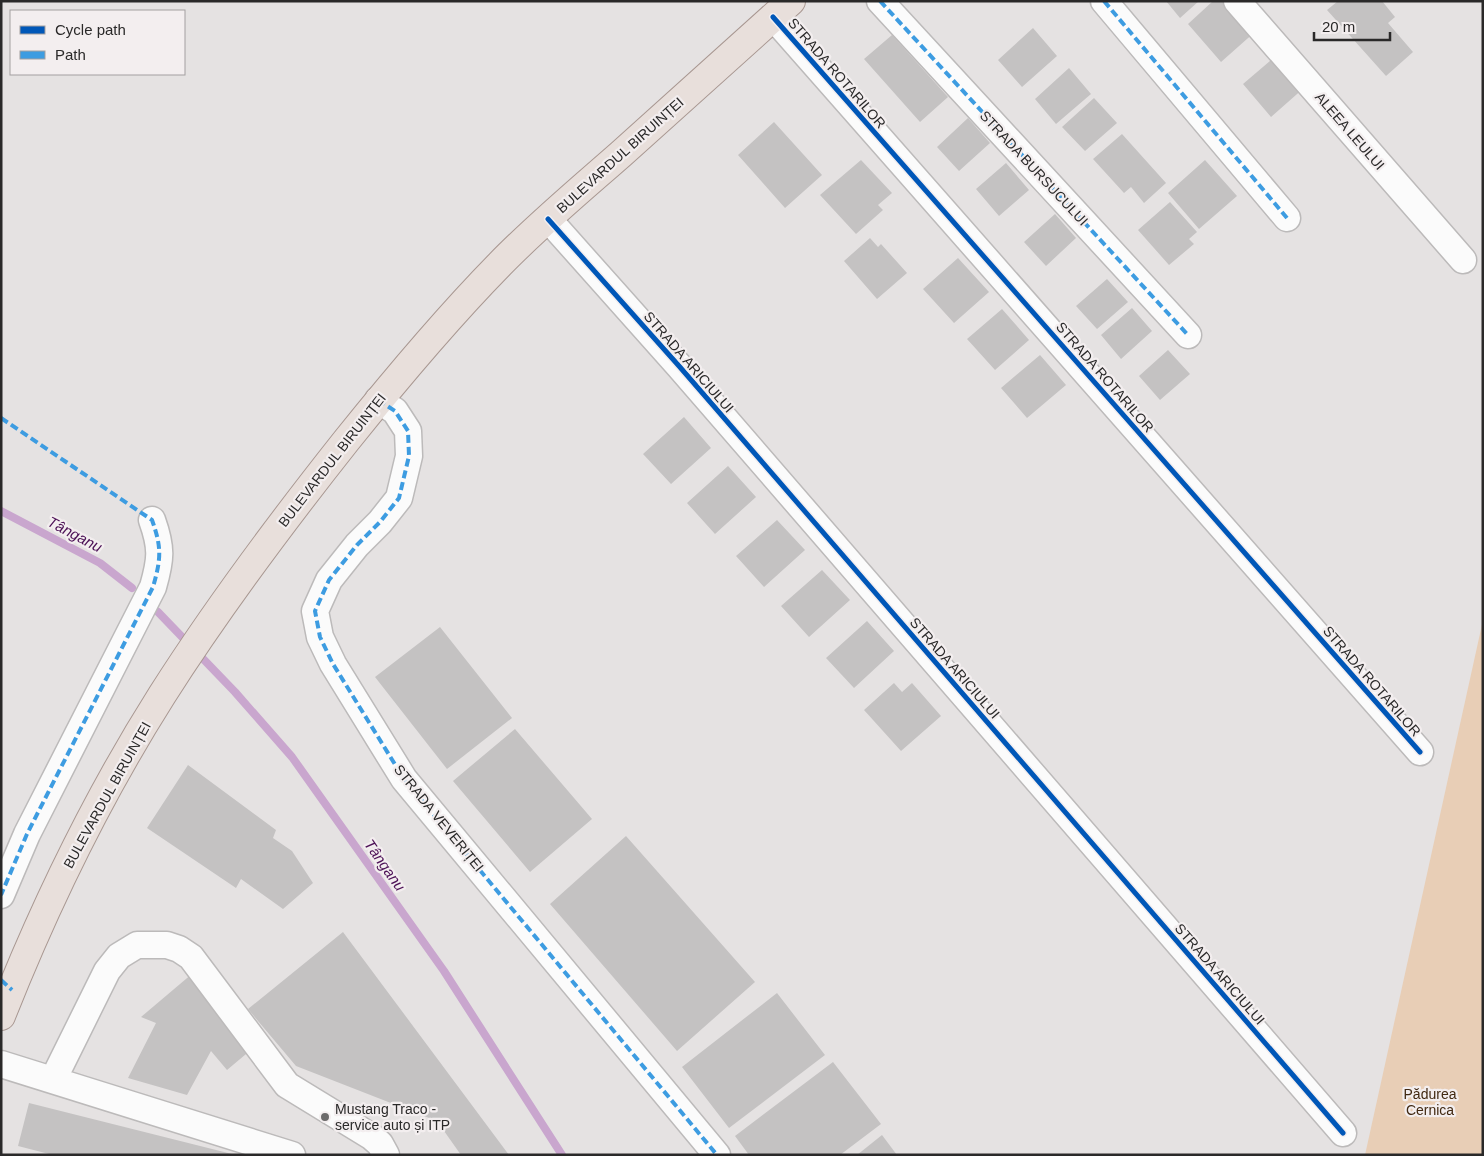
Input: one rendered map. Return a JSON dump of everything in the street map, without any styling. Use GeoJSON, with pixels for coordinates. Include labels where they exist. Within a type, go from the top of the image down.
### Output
{"type":"FeatureCollection","features":[{"type":"Feature","properties":{"kind":"main road","name":"BULEVARDUL BIRUINȚEI"},"geometry":{"type":"LineString","coordinates":[[1,1016],[6,985],[117,771],[161,696],[246,572],[311,484],[378,400],[463,303],[503,262],[548,219],[782,9]]}},
{"type":"Feature","properties":{"kind":"street","name":"STRADA BURSUCULUI"},"geometry":{"type":"LineString","coordinates":[[880,1],[1188,336]]}},
{"type":"Feature","properties":{"kind":"street"},"geometry":{"type":"LineString","coordinates":[[1104,1],[1287,218]]}},
{"type":"Feature","properties":{"kind":"street","name":"ALEEA LEULUI"},"geometry":{"type":"LineString","coordinates":[[1238,1],[1462,260]]}},
{"type":"Feature","properties":{"kind":"street","name":"STRADA ROTARILOR"},"geometry":{"type":"LineString","coordinates":[[782,9],[1420,752]]}},
{"type":"Feature","properties":{"kind":"street","name":"STRADA ARICIULUI"},"geometry":{"type":"LineString","coordinates":[[548,219],[685,374],[1343,1133]]}},
{"type":"Feature","properties":{"kind":"street","name":"STRADA VEVERIȚEI"},"geometry":{"type":"LineString","coordinates":[[378,400],[395,411],[408,431],[409,456],[399,498],[329,580],[315,611],[320,637],[333,664],[404,779],[717,1155]]}},
{"type":"Feature","properties":{"kind":"street"},"geometry":{"type":"LineString","coordinates":[[1,894],[27,834],[153,587],[159,566],[159,541],[152,520]]}},
{"type":"Feature","properties":{"kind":"street"},"geometry":{"type":"LineString","coordinates":[[53,1080],[107,971],[119,956],[137,946],[167,945],[179,948],[191,958],[287,1085],[372,1137],[380,1144],[386,1155]]}},
{"type":"Feature","properties":{"kind":"street"},"geometry":{"type":"LineString","coordinates":[[1,1064],[292,1155]]}},
{"type":"Feature","properties":{"kind":"green space","name":"Pădurea Cernica"},"geometry":{"type":"Polygon","coordinates":[[[1483,620],[1483,1155],[1365,1155],[1483,620]]]}},
{"type":"Feature","properties":{"kind":"building"},"geometry":{"type":"Polygon","coordinates":[[[1166,1],[1199,1],[1180,18],[1166,1]]]}},
{"type":"Feature","properties":{"kind":"building"},"geometry":{"type":"Polygon","coordinates":[[[1213,1],[1229,1],[1256,31],[1221,62],[1188,24],[1213,1]]]}},
{"type":"Feature","properties":{"kind":"building"},"geometry":{"type":"Polygon","coordinates":[[[1338,1],[1382,1],[1395,17],[1388,23],[1413,52],[1386,76],[1327,10],[1338,1]]]}},
{"type":"Feature","properties":{"kind":"building"},"geometry":{"type":"Polygon","coordinates":[[[1033,28],[1057,56],[1022,87],[998,60],[1033,28]]]}},
{"type":"Feature","properties":{"kind":"building"},"geometry":{"type":"Polygon","coordinates":[[[892,35],[948,97],[920,122],[864,59],[892,35]]]}},
{"type":"Feature","properties":{"kind":"building"},"geometry":{"type":"Polygon","coordinates":[[[1277,55],[1305,87],[1271,117],[1243,84],[1277,55]]]}},
{"type":"Feature","properties":{"kind":"building"},"geometry":{"type":"Polygon","coordinates":[[[1069,68],[1091,94],[1056,124],[1035,99],[1069,68]]]}},
{"type":"Feature","properties":{"kind":"building"},"geometry":{"type":"Polygon","coordinates":[[[1094,98],[1117,123],[1085,151],[1062,127],[1094,98]]]}},
{"type":"Feature","properties":{"kind":"building"},"geometry":{"type":"Polygon","coordinates":[[[968,118],[990,143],[959,171],[937,147],[968,118]]]}},
{"type":"Feature","properties":{"kind":"building"},"geometry":{"type":"Polygon","coordinates":[[[774,122],[822,175],[785,208],[738,155],[774,122]]]}},
{"type":"Feature","properties":{"kind":"building"},"geometry":{"type":"Polygon","coordinates":[[[1122,134],[1166,183],[1144,203],[1131,187],[1124,193],[1093,159],[1122,134]]]}},
{"type":"Feature","properties":{"kind":"building"},"geometry":{"type":"Polygon","coordinates":[[[861,160],[892,193],[878,205],[883,210],[856,234],[820,195],[861,160]]]}},
{"type":"Feature","properties":{"kind":"building"},"geometry":{"type":"Polygon","coordinates":[[[1205,160],[1237,196],[1199,229],[1168,193],[1205,160]]]}},
{"type":"Feature","properties":{"kind":"building"},"geometry":{"type":"Polygon","coordinates":[[[1006,163],[1029,190],[999,216],[976,189],[1006,163]]]}},
{"type":"Feature","properties":{"kind":"building"},"geometry":{"type":"Polygon","coordinates":[[[1170,202],[1197,232],[1189,239],[1194,244],[1169,265],[1138,230],[1170,202]]]}},
{"type":"Feature","properties":{"kind":"building"},"geometry":{"type":"Polygon","coordinates":[[[1055,214],[1076,238],[1046,266],[1024,242],[1055,214]]]}},
{"type":"Feature","properties":{"kind":"building"},"geometry":{"type":"Polygon","coordinates":[[[870,238],[878,247],[881,244],[907,273],[877,299],[844,261],[870,238]]]}},
{"type":"Feature","properties":{"kind":"building"},"geometry":{"type":"Polygon","coordinates":[[[958,258],[989,292],[954,323],[923,289],[958,258]]]}},
{"type":"Feature","properties":{"kind":"building"},"geometry":{"type":"Polygon","coordinates":[[[1107,279],[1128,302],[1097,329],[1076,306],[1107,279]]]}},
{"type":"Feature","properties":{"kind":"building"},"geometry":{"type":"Polygon","coordinates":[[[1132,308],[1152,331],[1121,359],[1101,335],[1132,308]]]}},
{"type":"Feature","properties":{"kind":"building"},"geometry":{"type":"Polygon","coordinates":[[[1002,309],[1029,340],[995,370],[967,339],[1002,309]]]}},
{"type":"Feature","properties":{"kind":"building"},"geometry":{"type":"Polygon","coordinates":[[[1168,350],[1190,374],[1160,400],[1139,376],[1168,350]]]}},
{"type":"Feature","properties":{"kind":"building"},"geometry":{"type":"Polygon","coordinates":[[[1040,355],[1066,385],[1027,418],[1001,388],[1040,355]]]}},
{"type":"Feature","properties":{"kind":"building"},"geometry":{"type":"Polygon","coordinates":[[[684,417],[711,448],[671,484],[643,454],[684,417]]]}},
{"type":"Feature","properties":{"kind":"building"},"geometry":{"type":"Polygon","coordinates":[[[728,466],[756,497],[715,534],[687,503],[728,466]]]}},
{"type":"Feature","properties":{"kind":"building"},"geometry":{"type":"Polygon","coordinates":[[[777,520],[805,550],[764,587],[736,556],[777,520]]]}},
{"type":"Feature","properties":{"kind":"building"},"geometry":{"type":"Polygon","coordinates":[[[822,570],[850,600],[809,637],[781,606],[822,570]]]}},
{"type":"Feature","properties":{"kind":"building"},"geometry":{"type":"Polygon","coordinates":[[[867,621],[894,651],[854,688],[826,658],[867,621]]]}},
{"type":"Feature","properties":{"kind":"building"},"geometry":{"type":"Polygon","coordinates":[[[440,627],[512,718],[447,769],[375,677],[440,627]]]}},
{"type":"Feature","properties":{"kind":"building"},"geometry":{"type":"Polygon","coordinates":[[[894,683],[902,692],[912,683],[941,716],[901,751],[864,710],[894,683]]]}},
{"type":"Feature","properties":{"kind":"building"},"geometry":{"type":"Polygon","coordinates":[[[515,729],[592,819],[530,872],[453,781],[515,729]]]}},
{"type":"Feature","properties":{"kind":"building"},"geometry":{"type":"Polygon","coordinates":[[[188,765],[276,830],[273,838],[292,851],[313,883],[283,909],[241,879],[236,888],[147,828],[188,765]]]}},
{"type":"Feature","properties":{"kind":"building"},"geometry":{"type":"Polygon","coordinates":[[[626,836],[755,982],[677,1051],[550,904],[626,836]]]}},
{"type":"Feature","properties":{"kind":"building"},"geometry":{"type":"Polygon","coordinates":[[[343,932],[509,1155],[461,1155],[437,1121],[296,1066],[248,1009],[343,932]]]}},
{"type":"Feature","properties":{"kind":"building"},"geometry":{"type":"Polygon","coordinates":[[[193,973],[252,1049],[227,1070],[211,1051],[187,1095],[128,1078],[156,1023],[141,1017],[193,973]]]}},
{"type":"Feature","properties":{"kind":"building"},"geometry":{"type":"Polygon","coordinates":[[[777,993],[825,1055],[729,1128],[682,1067],[777,993]]]}},
{"type":"Feature","properties":{"kind":"building"},"geometry":{"type":"Polygon","coordinates":[[[833,1062],[881,1124],[840,1155],[749,1155],[735,1136],[833,1062]]]}},
{"type":"Feature","properties":{"kind":"building"},"geometry":{"type":"Polygon","coordinates":[[[29,1103],[232,1155],[53,1155],[18,1146],[29,1103]]]}},
{"type":"Feature","properties":{"kind":"building"},"geometry":{"type":"Polygon","coordinates":[[[882,1135],[897,1155],[857,1155],[882,1135]]]}},
{"type":"Feature","properties":{"kind":"waterway","name":"Tânganu"},"geometry":{"type":"LineString","coordinates":[[1,511],[100,563],[132,588]]}},
{"type":"Feature","properties":{"kind":"waterway","name":"Tânganu"},"geometry":{"type":"LineString","coordinates":[[158,612],[235,692],[292,757],[444,971],[562,1155]]}},
{"type":"Feature","properties":{"kind":"marked path"},"geometry":{"type":"LineString","coordinates":[[880,1],[1188,335]]}},
{"type":"Feature","properties":{"kind":"marked path"},"geometry":{"type":"LineString","coordinates":[[1104,1],[1287,218]]}},
{"type":"Feature","properties":{"kind":"marked path"},"geometry":{"type":"LineString","coordinates":[[378,400],[395,411],[408,431],[409,456],[399,498],[329,580],[315,611],[320,637],[333,664],[404,779],[717,1155]]}},
{"type":"Feature","properties":{"kind":"marked path"},"geometry":{"type":"LineString","coordinates":[[1,418],[152,520],[159,546],[158,569],[153,587],[27,834],[1,895]]}},
{"type":"Feature","properties":{"kind":"marked path"},"geometry":{"type":"LineString","coordinates":[[1,980],[12,990]]}},
{"type":"Feature","properties":{"kind":"cycle path"},"geometry":{"type":"LineString","coordinates":[[773,17],[1420,752]]}},
{"type":"Feature","properties":{"kind":"cycle path"},"geometry":{"type":"LineString","coordinates":[[548,219],[679,366],[1343,1133]]}},
{"type":"Feature","properties":{"kind":"place","name":"Mustang Traco - service auto și ITP"},"geometry":{"type":"Point","coordinates":[325,1117]}}]}
